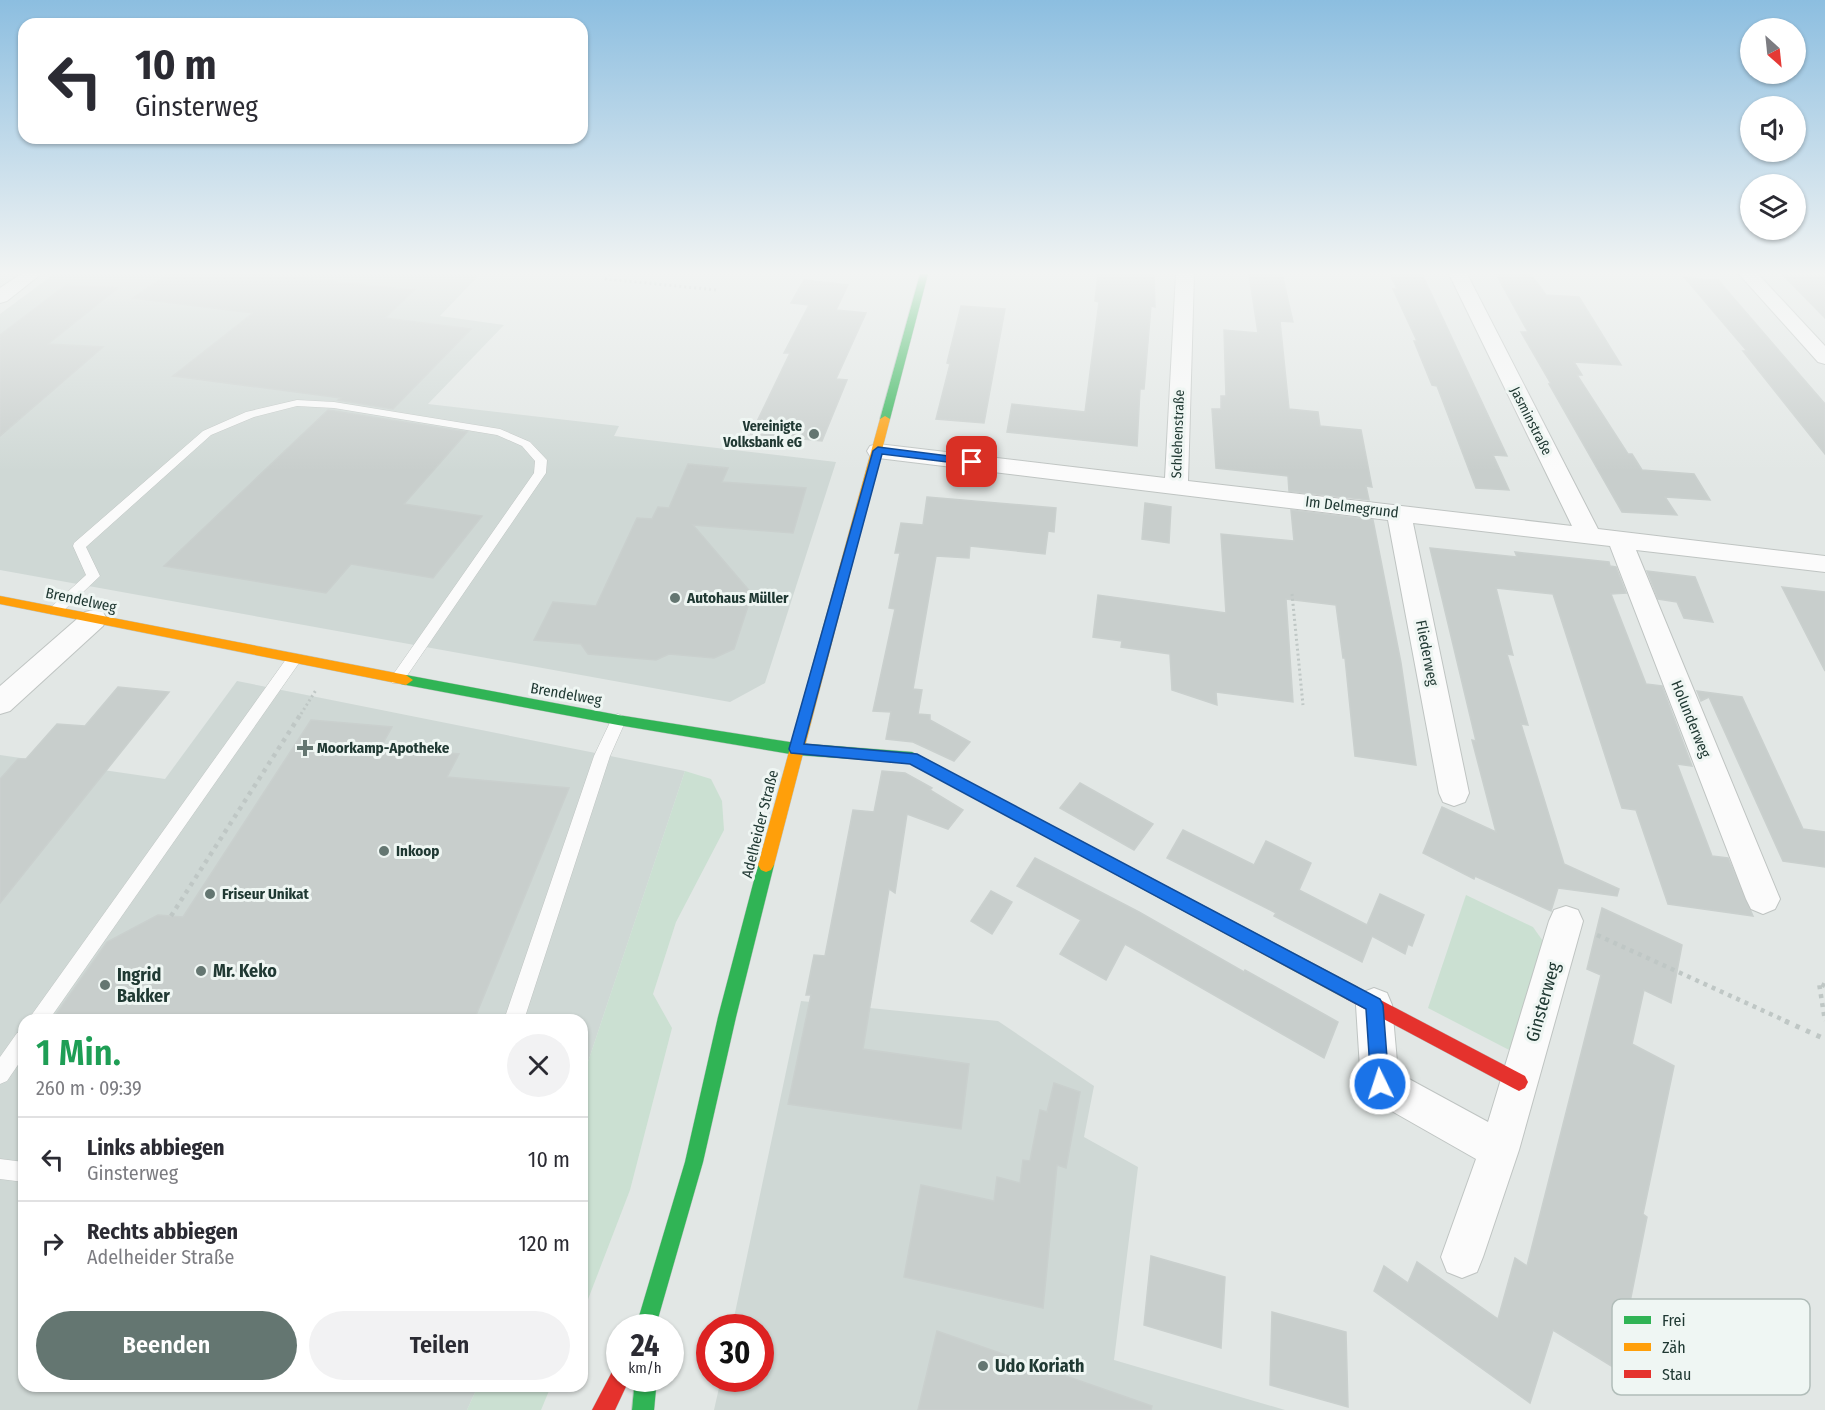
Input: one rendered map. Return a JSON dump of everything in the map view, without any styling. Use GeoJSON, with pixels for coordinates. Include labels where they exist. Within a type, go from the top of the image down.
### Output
{"type":"FeatureCollection","features":[{"type":"Feature","properties":{"kind":"street","name":"Adelheider Straße"},"geometry":{"type":"LineString","coordinates":[[652,1314],[694,1162],[727,1017],[796,749],[907,340]]}},
{"type":"Feature","properties":{"kind":"street","name":"Schlehenstraße"},"geometry":{"type":"LineString","coordinates":[[1176,486],[1182,340]]}},
{"type":"Feature","properties":{"kind":"street","name":"Jasminstraße"},"geometry":{"type":"LineString","coordinates":[[1491,340],[1588,536]]}},
{"type":"Feature","properties":{"kind":"street"},"geometry":{"type":"LineString","coordinates":[[1808,340],[1825,358]]}},
{"type":"Feature","properties":{"kind":"street","name":"Im Delmegrund"},"geometry":{"type":"LineString","coordinates":[[878,451],[1825,564]]}},
{"type":"Feature","properties":{"kind":"street","name":"Fliederweg"},"geometry":{"type":"LineString","coordinates":[[1399,513],[1454,793]]}},
{"type":"Feature","properties":{"kind":"street","name":"Holunderweg"},"geometry":{"type":"LineString","coordinates":[[1619,539],[1763,899]]}},
{"type":"Feature","properties":{"kind":"street","name":"Brendelweg"},"geometry":{"type":"LineString","coordinates":[[0,600],[397,679],[618,720],[796,749]]}},
{"type":"Feature","properties":{"kind":"street"},"geometry":{"type":"LineString","coordinates":[[0,703],[94,619]]}},
{"type":"Feature","properties":{"kind":"street"},"geometry":{"type":"LineString","coordinates":[[796,749],[912,758],[1519,1082]]}},
{"type":"Feature","properties":{"kind":"street","name":"Ginsterweg"},"geometry":{"type":"LineString","coordinates":[[1462,1257],[1499,1150],[1566,921]]}},
{"type":"Feature","properties":{"kind":"street"},"geometry":{"type":"LineString","coordinates":[[1374,1005],[1380,1084],[1499,1150]]}},
{"type":"Feature","properties":{"kind":"street"},"geometry":{"type":"LineString","coordinates":[[603,1410],[612,1392]]}},
{"type":"Feature","properties":{"kind":"street"},"geometry":{"type":"LineString","coordinates":[[643,1410],[645,1392]]}},
{"type":"Feature","properties":{"kind":"lane"},"geometry":{"type":"LineString","coordinates":[[55,611],[93,576],[80,546],[207,433],[250,414],[297,403],[334,405],[500,432],[525,444],[541,460],[540,473],[397,679]]}},
{"type":"Feature","properties":{"kind":"lane"},"geometry":{"type":"LineString","coordinates":[[42,1014],[294,659]]}},
{"type":"Feature","properties":{"kind":"lane"},"geometry":{"type":"LineString","coordinates":[[516,1014],[602,756],[618,720]]}},
{"type":"Feature","properties":{"kind":"lane"},"geometry":{"type":"LineString","coordinates":[[0,1074],[18,1048]]}},
{"type":"Feature","properties":{"kind":"lane"},"geometry":{"type":"LineString","coordinates":[[0,1169],[18,1171]]}},
{"type":"Feature","properties":{"kind":"path"},"geometry":{"type":"LineString","coordinates":[[1292,594],[1303,705]]}},
{"type":"Feature","properties":{"kind":"path"},"geometry":{"type":"LineString","coordinates":[[171,916],[331,666]]}},
{"type":"Feature","properties":{"kind":"path"},"geometry":{"type":"LineString","coordinates":[[1566,921],[1825,1039]]}},
{"type":"Feature","properties":{"kind":"path"},"geometry":{"type":"LineString","coordinates":[[1825,986],[1819,983],[1825,1021]]}},
{"type":"Feature","properties":{"kind":"shaded area"},"geometry":{"type":"Polygon","coordinates":[[[0,340],[490,340],[428,404],[619,426],[614,436],[836,462],[765,683],[730,702],[0,570],[0,340]]]}},
{"type":"Feature","properties":{"kind":"shaded area"},"geometry":{"type":"Polygon","coordinates":[[[237,681],[685,771],[588,1062],[588,1014],[18,1014],[18,1392],[475,1392],[467,1410],[0,1410],[0,755],[165,779],[237,681]]]}},
{"type":"Feature","properties":{"kind":"shaded area"},"geometry":{"type":"Polygon","coordinates":[[[801,1001],[998,1021],[1094,1086],[1084,1137],[1138,1167],[1114,1360],[1285,1410],[714,1410],[718,1392],[774,1392],[774,1314],[735,1314],[801,1001]]]}},
{"type":"Feature","properties":{"kind":"green space"},"geometry":{"type":"Polygon","coordinates":[[[685,771],[711,779],[722,801],[724,830],[676,922],[653,994],[672,1028],[630,1190],[588,1299],[588,1062],[685,771]]]}},
{"type":"Feature","properties":{"kind":"green space"},"geometry":{"type":"Polygon","coordinates":[[[1466,895],[1533,927],[1545,944],[1515,1053],[1428,1008],[1466,895]]]}},
{"type":"Feature","properties":{"kind":"green space"},"geometry":{"type":"Polygon","coordinates":[[[475,1392],[548,1392],[541,1410],[467,1410],[475,1392]]]}},
{"type":"Feature","properties":{"kind":"building"},"geometry":{"type":"Polygon","coordinates":[[[0,340],[53,340],[48,344],[103,347],[0,436],[0,340]]]}},
{"type":"Feature","properties":{"kind":"building"},"geometry":{"type":"Polygon","coordinates":[[[219,340],[460,340],[393,409],[338,400],[341,398],[173,376],[219,340]]]}},
{"type":"Feature","properties":{"kind":"building"},"geometry":{"type":"Polygon","coordinates":[[[791,340],[854,340],[836,379],[847,380],[822,441],[751,434],[790,353],[784,353],[791,340]]]}},
{"type":"Feature","properties":{"kind":"building"},"geometry":{"type":"Polygon","coordinates":[[[953,340],[999,340],[984,423],[936,419],[950,364],[947,363],[953,340]]]}},
{"type":"Feature","properties":{"kind":"building"},"geometry":{"type":"Polygon","coordinates":[[[1094,340],[1148,340],[1144,389],[1140,389],[1137,446],[1007,432],[1012,404],[1085,412],[1094,340]]]}},
{"type":"Feature","properties":{"kind":"building"},"geometry":{"type":"Polygon","coordinates":[[[1224,340],[1282,340],[1289,409],[1318,412],[1320,426],[1361,430],[1372,487],[1366,486],[1369,500],[1289,491],[1288,476],[1216,468],[1212,409],[1221,409],[1221,396],[1226,396],[1224,340]]]}},
{"type":"Feature","properties":{"kind":"building"},"geometry":{"type":"Polygon","coordinates":[[[1453,340],[1507,456],[1493,455],[1509,490],[1476,488],[1437,386],[1432,385],[1414,341],[1453,340]]]}},
{"type":"Feature","properties":{"kind":"building"},"geometry":{"type":"Polygon","coordinates":[[[1526,340],[1605,340],[1621,365],[1574,362],[1582,375],[1577,375],[1628,454],[1632,454],[1642,470],[1694,474],[1710,500],[1665,497],[1677,515],[1622,512],[1549,384],[1551,384],[1526,340]]]}},
{"type":"Feature","properties":{"kind":"building"},"geometry":{"type":"Polygon","coordinates":[[[1737,340],[1770,340],[1825,404],[1825,454],[1743,351],[1747,351],[1737,340]]]}},
{"type":"Feature","properties":{"kind":"building"},"geometry":{"type":"Polygon","coordinates":[[[328,410],[467,432],[404,504],[482,516],[433,578],[351,564],[326,593],[164,566],[328,410]]]}},
{"type":"Feature","properties":{"kind":"building","name":"Autohaus Müller"},"geometry":{"type":"Polygon","coordinates":[[[688,464],[728,468],[722,482],[806,488],[793,533],[693,525],[752,594],[734,649],[714,658],[669,654],[656,660],[588,654],[581,644],[534,640],[553,602],[596,606],[637,518],[652,519],[658,507],[669,508],[688,464]]]}},
{"type":"Feature","properties":{"kind":"building"},"geometry":{"type":"Polygon","coordinates":[[[927,497],[1056,508],[1054,532],[1048,531],[1045,554],[970,546],[969,558],[936,556],[913,689],[922,690],[918,714],[930,715],[930,720],[970,742],[954,761],[913,742],[886,739],[891,712],[873,711],[895,609],[889,608],[900,553],[895,553],[901,523],[923,525],[927,497]]]}},
{"type":"Feature","properties":{"kind":"building"},"geometry":{"type":"Polygon","coordinates":[[[1145,503],[1171,507],[1169,543],[1142,539],[1145,503]]]}},
{"type":"Feature","properties":{"kind":"building"},"geometry":{"type":"Polygon","coordinates":[[[1291,510],[1373,520],[1401,663],[1416,765],[1355,756],[1345,658],[1343,658],[1336,605],[1286,599],[1293,702],[1216,692],[1217,705],[1172,690],[1170,654],[1121,647],[1122,641],[1093,637],[1098,595],[1226,613],[1221,534],[1294,541],[1291,510]]]}},
{"type":"Feature","properties":{"kind":"building"},"geometry":{"type":"Polygon","coordinates":[[[1430,548],[1517,557],[1515,552],[1609,562],[1610,566],[1616,567],[1626,593],[1611,594],[1646,684],[1662,686],[1692,766],[1677,764],[1712,856],[1728,858],[1753,916],[1668,904],[1636,810],[1622,808],[1553,594],[1496,588],[1513,655],[1507,654],[1528,725],[1521,724],[1564,864],[1619,889],[1617,896],[1558,888],[1551,911],[1475,876],[1474,879],[1423,853],[1442,807],[1496,832],[1472,740],[1476,741],[1430,548]]]}},
{"type":"Feature","properties":{"kind":"building"},"geometry":{"type":"Polygon","coordinates":[[[1647,571],[1695,577],[1713,622],[1684,618],[1677,602],[1658,599],[1647,571]]]}},
{"type":"Feature","properties":{"kind":"building"},"geometry":{"type":"Polygon","coordinates":[[[1782,587],[1825,592],[1825,671],[1782,587]]]}},
{"type":"Feature","properties":{"kind":"building"},"geometry":{"type":"Polygon","coordinates":[[[118,687],[169,692],[0,903],[0,779],[18,759],[26,759],[57,724],[85,726],[118,687]]]}},
{"type":"Feature","properties":{"kind":"building"},"geometry":{"type":"Polygon","coordinates":[[[1697,691],[1742,697],[1803,829],[1825,832],[1825,867],[1783,861],[1709,697],[1701,701],[1697,691]]]}},
{"type":"Feature","properties":{"kind":"building","name":"Inkoop"},"geometry":{"type":"Polygon","coordinates":[[[311,720],[392,727],[381,747],[459,754],[447,777],[569,788],[476,1014],[56,1014],[107,942],[158,915],[183,917],[311,720]]]}},
{"type":"Feature","properties":{"kind":"building"},"geometry":{"type":"Polygon","coordinates":[[[882,771],[905,773],[932,788],[930,790],[963,810],[948,829],[907,814],[895,893],[889,889],[863,1049],[969,1064],[961,1129],[788,1104],[811,995],[806,995],[814,955],[825,956],[853,810],[874,812],[882,771]]]}},
{"type":"Feature","properties":{"kind":"building"},"geometry":{"type":"Polygon","coordinates":[[[1080,783],[1153,824],[1134,850],[1060,808],[1080,783]]]}},
{"type":"Feature","properties":{"kind":"building"},"geometry":{"type":"Polygon","coordinates":[[[1183,830],[1254,865],[1266,841],[1311,863],[1299,890],[1367,925],[1380,894],[1424,915],[1412,946],[1408,944],[1405,954],[1372,936],[1362,962],[1274,916],[1276,913],[1167,858],[1183,830]]]}},
{"type":"Feature","properties":{"kind":"building"},"geometry":{"type":"Polygon","coordinates":[[[1035,858],[1139,912],[1338,1022],[1324,1058],[1125,944],[1106,980],[1060,954],[1081,920],[1017,886],[1035,858]]]}},
{"type":"Feature","properties":{"kind":"building"},"geometry":{"type":"Polygon","coordinates":[[[991,891],[1012,902],[992,934],[971,921],[991,891]]]}},
{"type":"Feature","properties":{"kind":"building"},"geometry":{"type":"Polygon","coordinates":[[[1602,908],[1682,945],[1671,1003],[1644,990],[1632,1044],[1674,1066],[1643,1214],[1647,1217],[1631,1299],[1612,1299],[1612,1366],[1553,1330],[1530,1403],[1374,1291],[1384,1266],[1408,1283],[1417,1262],[1498,1319],[1515,1258],[1527,1266],[1601,975],[1587,969],[1602,908]]]}},
{"type":"Feature","properties":{"kind":"building"},"geometry":{"type":"Polygon","coordinates":[[[1054,1083],[1080,1092],[1066,1168],[1057,1165],[1043,1308],[904,1277],[921,1185],[994,1201],[997,1177],[1020,1183],[1023,1160],[1030,1161],[1040,1110],[1047,1112],[1054,1083]]]}},
{"type":"Feature","properties":{"kind":"building"},"geometry":{"type":"Polygon","coordinates":[[[1151,1256],[1225,1277],[1221,1348],[1144,1325],[1151,1256]]]}},
{"type":"Feature","properties":{"kind":"building"},"geometry":{"type":"Polygon","coordinates":[[[1272,1312],[1346,1332],[1348,1407],[1270,1385],[1272,1312]]]}},
{"type":"Feature","properties":{"kind":"building","name":"Udo Koriath"},"geometry":{"type":"Polygon","coordinates":[[[937,1331],[1152,1406],[1151,1410],[918,1410],[937,1331]]]}},
{"type":"Feature","properties":{"kind":"traffic: fast"},"geometry":{"type":"LineString","coordinates":[[885,419],[906,340]]}},
{"type":"Feature","properties":{"kind":"traffic: fast"},"geometry":{"type":"LineString","coordinates":[[406,680],[618,720],[796,749],[912,758],[935,770]]}},
{"type":"Feature","properties":{"kind":"traffic: fast"},"geometry":{"type":"LineString","coordinates":[[650,1314],[694,1162],[727,1017],[766,865]]}},
{"type":"Feature","properties":{"kind":"traffic: fast"},"geometry":{"type":"LineString","coordinates":[[643,1410],[645,1392]]}},
{"type":"Feature","properties":{"kind":"traffic: slow"},"geometry":{"type":"LineString","coordinates":[[766,865],[885,419]]}},
{"type":"Feature","properties":{"kind":"traffic: slow"},"geometry":{"type":"LineString","coordinates":[[0,600],[406,680]]}},
{"type":"Feature","properties":{"kind":"traffic: slow"},"geometry":{"type":"LineString","coordinates":[[935,770],[1352,993]]}},
{"type":"Feature","properties":{"kind":"traffic: jam"},"geometry":{"type":"LineString","coordinates":[[1352,993],[1519,1082]]}},
{"type":"Feature","properties":{"kind":"traffic: jam"},"geometry":{"type":"LineString","coordinates":[[603,1410],[612,1392]]}},
{"type":"Feature","properties":{"kind":"place","name":"Vereinigte Volksbank eG"},"geometry":{"type":"Point","coordinates":[814,434]}},
{"type":"Feature","properties":{"kind":"place","name":"Autohaus Müller"},"geometry":{"type":"Point","coordinates":[675,598]}},
{"type":"Feature","properties":{"kind":"place","name":"Moorkamp-Apotheke"},"geometry":{"type":"Point","coordinates":[305,748]}},
{"type":"Feature","properties":{"kind":"place","name":"Inkoop"},"geometry":{"type":"Point","coordinates":[384,851]}},
{"type":"Feature","properties":{"kind":"place","name":"Friseur Unikat"},"geometry":{"type":"Point","coordinates":[210,894]}},
{"type":"Feature","properties":{"kind":"place","name":"Mr. Keko"},"geometry":{"type":"Point","coordinates":[201,971]}},
{"type":"Feature","properties":{"kind":"place","name":"Ingrid Bakker"},"geometry":{"type":"Point","coordinates":[105,985]}},
{"type":"Feature","properties":{"kind":"place","name":"Udo Koriath"},"geometry":{"type":"Point","coordinates":[983,1366]}},
{"type":"Feature","properties":{"kind":"route"},"geometry":{"type":"LineString","coordinates":[[972,462],[878,451],[796,749],[912,758],[1374,1005],[1380,1084]]}}]}
